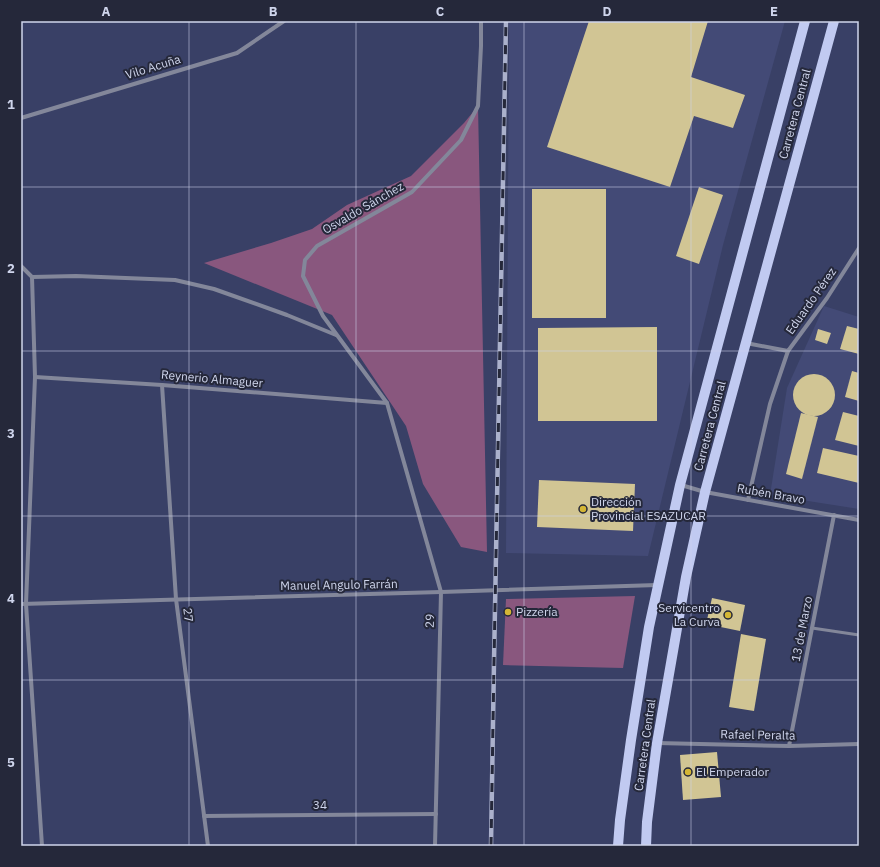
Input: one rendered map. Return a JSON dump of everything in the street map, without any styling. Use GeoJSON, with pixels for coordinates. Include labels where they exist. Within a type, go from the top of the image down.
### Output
{"type":"FeatureCollection","features":[{"type":"Feature","properties":{"kind":"main road","name":"Carretera Central"},"geometry":{"type":"LineString","coordinates":[[618,846],[620,820],[636,703],[658,585],[680,485],[805,21]]}},
{"type":"Feature","properties":{"kind":"main road","name":"Carretera Central"},"geometry":{"type":"LineString","coordinates":[[646,846],[647,822],[657,743],[686,577],[705,492],[834,21]]}},
{"type":"Feature","properties":{"kind":"street","name":"Vilo Acuña"},"geometry":{"type":"LineString","coordinates":[[21,118],[237,53],[284,21]]}},
{"type":"Feature","properties":{"kind":"street","name":"Osvaldo Sánchez"},"geometry":{"type":"LineString","coordinates":[[387,403],[323,316],[303,276],[305,260],[317,246],[412,192],[461,140],[478,106],[481,21]]}},
{"type":"Feature","properties":{"kind":"street","name":"Eduardo Pérez"},"geometry":{"type":"LineString","coordinates":[[746,343],[788,350],[827,298],[859,248]]}},
{"type":"Feature","properties":{"kind":"street"},"geometry":{"type":"LineString","coordinates":[[21,266],[32,277],[35,377],[23,604],[42,846]]}},
{"type":"Feature","properties":{"kind":"street"},"geometry":{"type":"LineString","coordinates":[[32,277],[76,276],[175,280],[214,289],[287,315],[337,336]]}},
{"type":"Feature","properties":{"kind":"street"},"geometry":{"type":"LineString","coordinates":[[748,500],[770,404],[788,350]]}},
{"type":"Feature","properties":{"kind":"street","name":"Reynerio Almaguer"},"geometry":{"type":"LineString","coordinates":[[35,377],[162,385],[387,403]]}},
{"type":"Feature","properties":{"kind":"street","name":"27"},"geometry":{"type":"LineString","coordinates":[[162,385],[176,599],[208,846]]}},
{"type":"Feature","properties":{"kind":"street","name":"29"},"geometry":{"type":"LineString","coordinates":[[387,403],[441,592],[435,846]]}},
{"type":"Feature","properties":{"kind":"street","name":"Rubén Bravo"},"geometry":{"type":"LineString","coordinates":[[680,485],[705,492],[859,520]]}},
{"type":"Feature","properties":{"kind":"street","name":"13 de Marzo"},"geometry":{"type":"LineString","coordinates":[[790,746],[834,515]]}},
{"type":"Feature","properties":{"kind":"street","name":"Manuel Angulo Farrán"},"geometry":{"type":"LineString","coordinates":[[23,604],[658,585]]}},
{"type":"Feature","properties":{"kind":"street","name":"Rafael Peralta"},"geometry":{"type":"LineString","coordinates":[[657,743],[790,746],[859,744]]}},
{"type":"Feature","properties":{"kind":"street","name":"34"},"geometry":{"type":"LineString","coordinates":[[204,816],[436,814]]}},
{"type":"Feature","properties":{"kind":"lane"},"geometry":{"type":"LineString","coordinates":[[812,628],[859,635]]}},
{"type":"Feature","properties":{"kind":"shaded area"},"geometry":{"type":"Polygon","coordinates":[[[509,21],[785,21],[723,245],[648,556],[506,553],[509,21]]]}},
{"type":"Feature","properties":{"kind":"shaded area"},"geometry":{"type":"Polygon","coordinates":[[[478,106],[487,552],[461,547],[423,484],[406,426],[332,315],[204,263],[312,229],[347,205],[411,176],[464,123],[478,106]]]}},
{"type":"Feature","properties":{"kind":"shaded area"},"geometry":{"type":"Polygon","coordinates":[[[824,306],[859,317],[859,509],[770,495],[787,388],[824,306]]]}},
{"type":"Feature","properties":{"kind":"shaded area"},"geometry":{"type":"Polygon","coordinates":[[[635,596],[623,668],[503,665],[506,599],[635,596]]]}},
{"type":"Feature","properties":{"kind":"building"},"geometry":{"type":"Polygon","coordinates":[[[589,21],[708,21],[691,77],[745,95],[733,128],[694,116],[670,187],[547,147],[589,21]]]}},
{"type":"Feature","properties":{"kind":"building"},"geometry":{"type":"Polygon","coordinates":[[[699,187],[723,195],[699,264],[676,256],[699,187]]]}},
{"type":"Feature","properties":{"kind":"building"},"geometry":{"type":"Polygon","coordinates":[[[532,189],[606,189],[606,318],[532,318],[532,189]]]}},
{"type":"Feature","properties":{"kind":"building"},"geometry":{"type":"Polygon","coordinates":[[[847,326],[859,329],[859,354],[840,349],[847,326]]]}},
{"type":"Feature","properties":{"kind":"building"},"geometry":{"type":"Polygon","coordinates":[[[657,327],[657,421],[538,421],[538,328],[657,327]]]}},
{"type":"Feature","properties":{"kind":"building"},"geometry":{"type":"Polygon","coordinates":[[[818,329],[831,333],[827,344],[815,340],[818,329]]]}},
{"type":"Feature","properties":{"kind":"building"},"geometry":{"type":"Polygon","coordinates":[[[852,371],[859,373],[859,401],[845,397],[852,371]]]}},
{"type":"Feature","properties":{"kind":"building"},"geometry":{"type":"Polygon","coordinates":[[[814,374],[829,380],[835,395],[829,410],[814,416],[799,410],[793,395],[799,380],[814,374]]]}},
{"type":"Feature","properties":{"kind":"building"},"geometry":{"type":"Polygon","coordinates":[[[843,412],[859,416],[859,446],[835,440],[843,412]]]}},
{"type":"Feature","properties":{"kind":"building"},"geometry":{"type":"Polygon","coordinates":[[[801,413],[818,417],[802,479],[786,474],[801,413]]]}},
{"type":"Feature","properties":{"kind":"building"},"geometry":{"type":"Polygon","coordinates":[[[823,448],[859,456],[859,483],[817,473],[823,448]]]}},
{"type":"Feature","properties":{"kind":"building"},"geometry":{"type":"Polygon","coordinates":[[[539,480],[635,484],[633,531],[537,527],[539,480]]]}},
{"type":"Feature","properties":{"kind":"building"},"geometry":{"type":"Polygon","coordinates":[[[712,598],[745,605],[740,631],[706,624],[712,598]]]}},
{"type":"Feature","properties":{"kind":"building"},"geometry":{"type":"Polygon","coordinates":[[[741,634],[766,639],[754,711],[729,707],[741,634]]]}},
{"type":"Feature","properties":{"kind":"building"},"geometry":{"type":"Polygon","coordinates":[[[717,752],[721,797],[683,800],[680,755],[717,752]]]}},
{"type":"Feature","properties":{"kind":"railway"},"geometry":{"type":"LineString","coordinates":[[491,846],[506,21]]}},
{"type":"Feature","properties":{"kind":"place","name":"Dirección Provincial ESAZUCAR"},"geometry":{"type":"Point","coordinates":[583,509]}},
{"type":"Feature","properties":{"kind":"place","name":"Pizzería"},"geometry":{"type":"Point","coordinates":[508,612]}},
{"type":"Feature","properties":{"kind":"place","name":"Servicentro La Curva"},"geometry":{"type":"Point","coordinates":[728,615]}},
{"type":"Feature","properties":{"kind":"place","name":"El Emperador"},"geometry":{"type":"Point","coordinates":[688,772]}}]}
